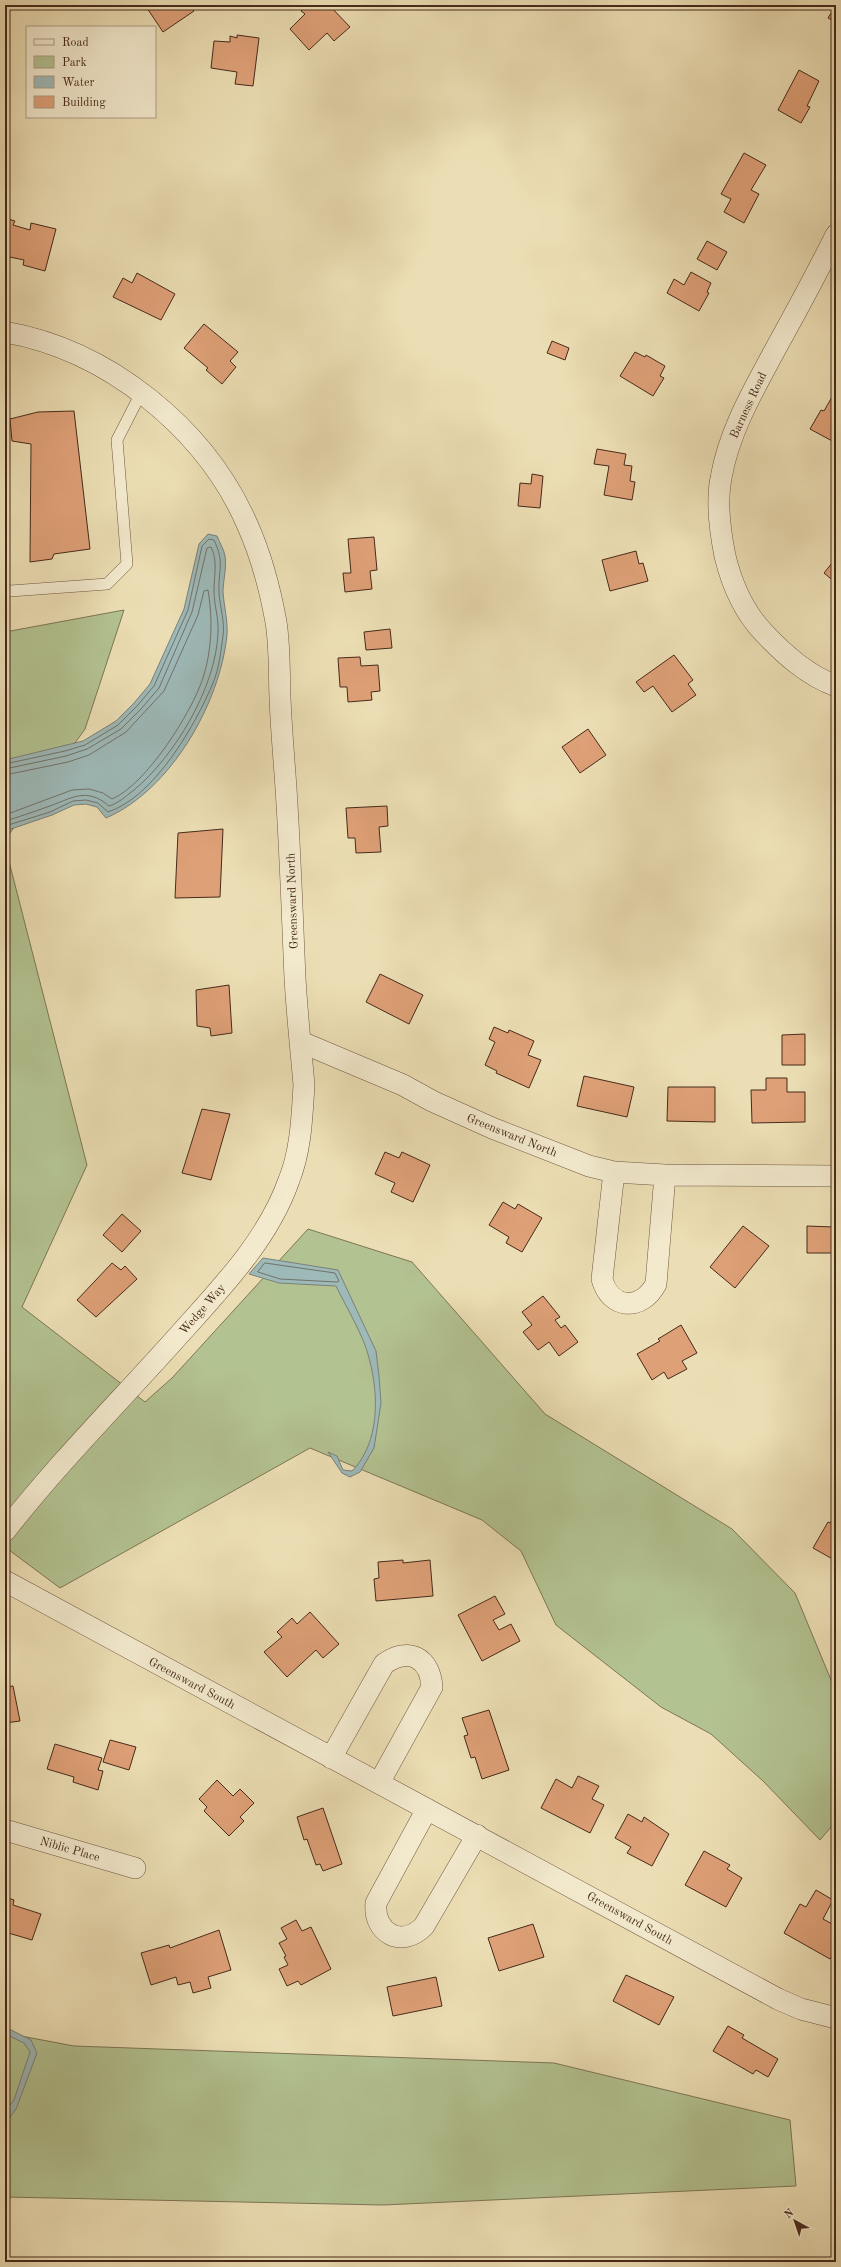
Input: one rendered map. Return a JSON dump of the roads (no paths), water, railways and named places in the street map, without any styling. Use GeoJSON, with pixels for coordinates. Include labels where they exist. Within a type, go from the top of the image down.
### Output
{"type":"FeatureCollection","features":[{"type":"Feature","properties":{"kind":"street","name":"Barness Road"},"geometry":{"type":"LineString","coordinates":[[836,235],[740,417],[721,478],[719,506],[720,535],[729,572],[745,609],[756,625],[797,665],[812,676],[836,686]]}},
{"type":"Feature","properties":{"kind":"street","name":"Greensward North"},"geometry":{"type":"LineString","coordinates":[[5,332],[52,344],[86,357],[118,376],[141,393],[178,426],[195,444],[231,494],[247,524],[270,593],[279,644],[281,724],[301,1042],[403,1085],[432,1101],[492,1128],[589,1166],[614,1172],[665,1175],[836,1176]]}},
{"type":"Feature","properties":{"kind":"street","name":"Wedge Way"},"geometry":{"type":"LineString","coordinates":[[5,1531],[54,1472],[220,1289],[260,1236],[285,1193],[297,1155],[304,1085],[301,1042]]}},
{"type":"Feature","properties":{"kind":"street"},"geometry":{"type":"LineString","coordinates":[[614,1172],[602,1278],[605,1289],[612,1297],[621,1302],[632,1303],[642,1300],[651,1294],[656,1284],[665,1175]]}},
{"type":"Feature","properties":{"kind":"street","name":"Greensward South"},"geometry":{"type":"LineString","coordinates":[[5,1581],[778,1999],[801,2009],[836,2018]]}},
{"type":"Feature","properties":{"kind":"street"},"geometry":{"type":"LineString","coordinates":[[331,1758],[384,1664],[393,1657],[404,1655],[417,1658],[425,1664],[431,1674],[432,1687],[379,1783]]}},
{"type":"Feature","properties":{"kind":"street"},"geometry":{"type":"LineString","coordinates":[[427,1809],[376,1903],[375,1913],[378,1923],[386,1933],[396,1937],[407,1937],[418,1932],[424,1926],[477,1835]]}},
{"type":"Feature","properties":{"kind":"street","name":"Niblic Place"},"geometry":{"type":"LineString","coordinates":[[5,1830],[135,1868]]}},
{"type":"Feature","properties":{"kind":"lane"},"geometry":{"type":"LineString","coordinates":[[5,589],[10,591],[107,584],[127,564],[117,440],[141,393]]}},
{"type":"Feature","properties":{"kind":"water"},"geometry":{"type":"Polygon","coordinates":[[[208,534],[217,536],[225,556],[226,565],[223,592],[227,635],[222,661],[214,688],[203,715],[188,742],[171,766],[151,787],[130,805],[106,818],[97,807],[86,804],[74,805],[52,815],[5,831],[5,760],[83,741],[116,721],[134,703],[150,684],[184,609],[199,544],[208,534]]]}},
{"type":"Feature","properties":{"kind":"water"},"geometry":{"type":"Polygon","coordinates":[[[263,1258],[338,1270],[376,1351],[381,1403],[374,1448],[360,1472],[350,1477],[342,1473],[328,1452],[337,1456],[343,1470],[352,1471],[361,1460],[368,1447],[375,1418],[375,1402],[372,1372],[367,1349],[336,1286],[279,1283],[249,1274],[263,1258]]]}},
{"type":"Feature","properties":{"kind":"water"},"geometry":{"type":"Polygon","coordinates":[[[5,2027],[31,2040],[37,2053],[16,2109],[5,2124],[5,2111],[14,2100],[30,2052],[24,2043],[5,2034],[5,2027]]]}}]}
